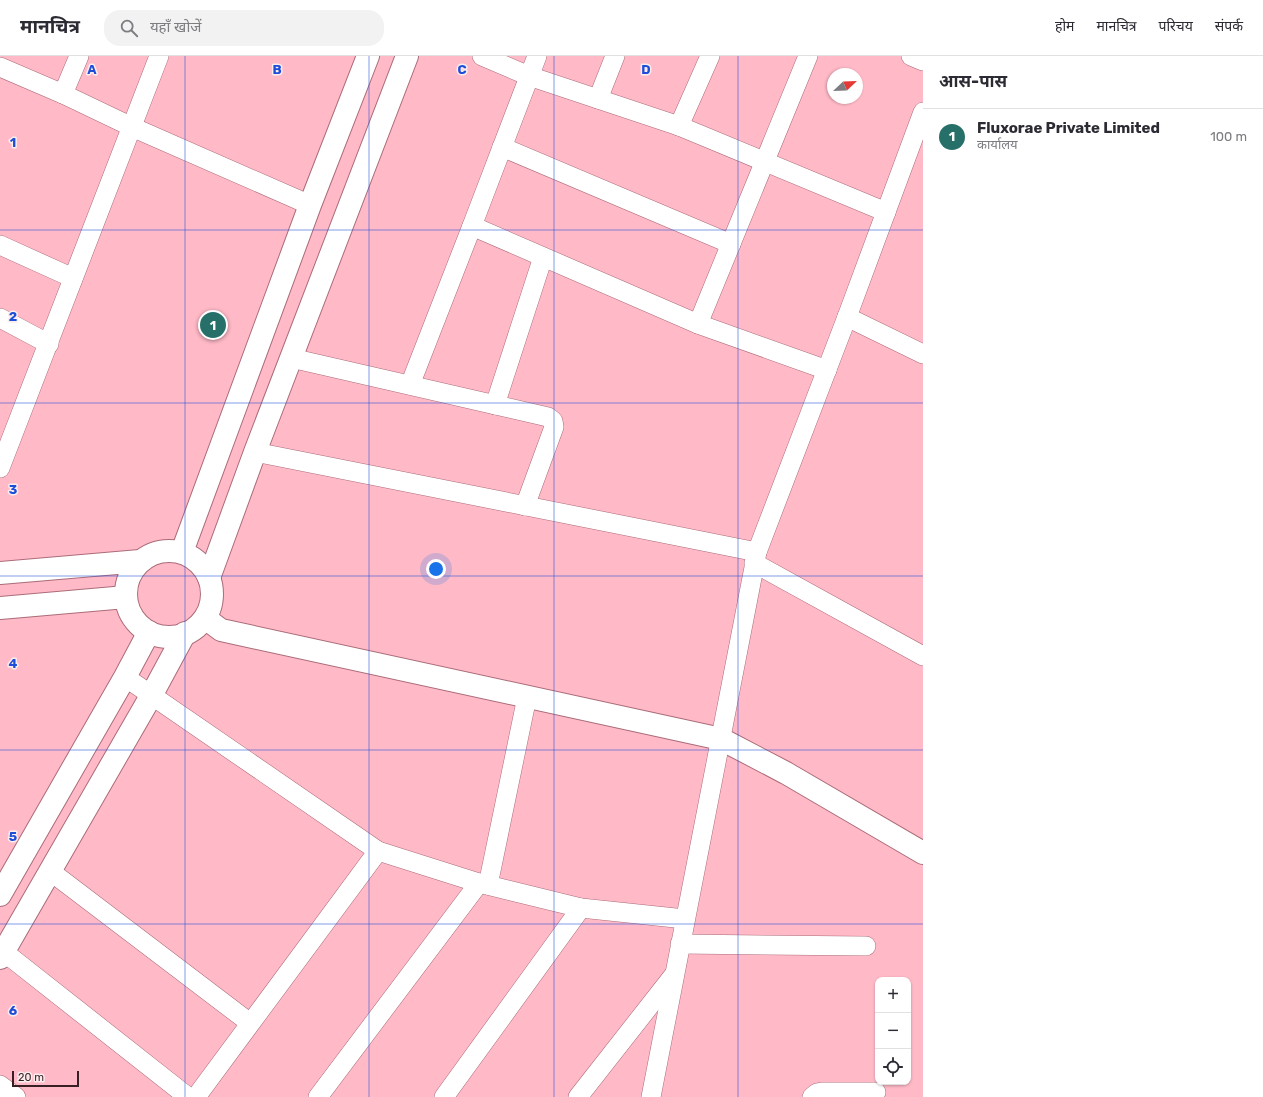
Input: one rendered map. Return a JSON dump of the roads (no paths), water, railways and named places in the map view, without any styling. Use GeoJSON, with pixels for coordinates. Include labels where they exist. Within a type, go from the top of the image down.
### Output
{"type":"FeatureCollection","features":[{"type":"Feature","properties":{"kind":"street"},"geometry":{"type":"LineString","coordinates":[[64,94],[79,56]]}},
{"type":"Feature","properties":{"kind":"street"},"geometry":{"type":"LineString","coordinates":[[0,468],[159,56]]}},
{"type":"Feature","properties":{"kind":"street"},"geometry":{"type":"LineString","coordinates":[[182,552],[310,205],[368,56]]}},
{"type":"Feature","properties":{"kind":"street"},"geometry":{"type":"LineString","coordinates":[[209,578],[255,452],[407,56]]}},
{"type":"Feature","properties":{"kind":"street"},"geometry":{"type":"LineString","coordinates":[[482,56],[529,76],[679,126],[886,212]]}},
{"type":"Feature","properties":{"kind":"street"},"geometry":{"type":"LineString","coordinates":[[410,385],[537,56]]}},
{"type":"Feature","properties":{"kind":"street"},"geometry":{"type":"LineString","coordinates":[[598,99],[615,56]]}},
{"type":"Feature","properties":{"kind":"street"},"geometry":{"type":"LineString","coordinates":[[679,126],[710,56]]}},
{"type":"Feature","properties":{"kind":"street"},"geometry":{"type":"LineString","coordinates":[[698,324],[808,56]]}},
{"type":"Feature","properties":{"kind":"street"},"geometry":{"type":"LineString","coordinates":[[911,56],[923,60]]}},
{"type":"Feature","properties":{"kind":"street"},"geometry":{"type":"LineString","coordinates":[[0,67],[64,94],[132,127],[310,205]]}},
{"type":"Feature","properties":{"kind":"street"},"geometry":{"type":"LineString","coordinates":[[652,1097],[680,944],[756,558],[923,112]]}},
{"type":"Feature","properties":{"kind":"street"},"geometry":{"type":"LineString","coordinates":[[502,147],[731,244]]}},
{"type":"Feature","properties":{"kind":"street"},"geometry":{"type":"LineString","coordinates":[[472,226],[698,324],[827,370]]}},
{"type":"Feature","properties":{"kind":"street"},"geometry":{"type":"LineString","coordinates":[[0,245],[73,278]]}},
{"type":"Feature","properties":{"kind":"street"},"geometry":{"type":"LineString","coordinates":[[495,405],[543,257]]}},
{"type":"Feature","properties":{"kind":"street"},"geometry":{"type":"LineString","coordinates":[[847,317],[923,354]]}},
{"type":"Feature","properties":{"kind":"street"},"geometry":{"type":"LineString","coordinates":[[0,318],[49,344]]}},
{"type":"Feature","properties":{"kind":"street"},"geometry":{"type":"LineString","coordinates":[[291,358],[548,416],[553,421],[554,427],[526,506]]}},
{"type":"Feature","properties":{"kind":"street"},"geometry":{"type":"LineString","coordinates":[[255,452],[526,506],[756,558],[923,656]]}},
{"type":"Feature","properties":{"kind":"street"},"geometry":{"type":"LineString","coordinates":[[162,551],[182,552],[198,562],[209,578],[212,591],[210,605],[205,618],[195,628],[185,634],[162,636],[149,632],[137,623],[130,611],[126,597],[127,584],[132,572],[140,561],[150,554],[162,551]]}},
{"type":"Feature","properties":{"kind":"street"},"geometry":{"type":"LineString","coordinates":[[0,573],[140,561]]}},
{"type":"Feature","properties":{"kind":"street"},"geometry":{"type":"LineString","coordinates":[[0,608],[126,597]]}},
{"type":"Feature","properties":{"kind":"street"},"geometry":{"type":"LineString","coordinates":[[205,618],[221,630],[721,739],[786,773],[923,852]]}},
{"type":"Feature","properties":{"kind":"street"},"geometry":{"type":"LineString","coordinates":[[0,895],[125,677],[149,632]]}},
{"type":"Feature","properties":{"kind":"street"},"geometry":{"type":"LineString","coordinates":[[185,634],[152,696],[2,955],[188,1097]]}},
{"type":"Feature","properties":{"kind":"street"},"geometry":{"type":"LineString","coordinates":[[125,677],[378,851],[483,884],[581,908],[685,919]]}},
{"type":"Feature","properties":{"kind":"street"},"geometry":{"type":"LineString","coordinates":[[318,1097],[483,884],[527,697]]}},
{"type":"Feature","properties":{"kind":"street"},"geometry":{"type":"LineString","coordinates":[[196,1097],[378,851]]}},
{"type":"Feature","properties":{"kind":"street"},"geometry":{"type":"LineString","coordinates":[[50,871],[250,1023]]}},
{"type":"Feature","properties":{"kind":"street"},"geometry":{"type":"LineString","coordinates":[[444,1097],[581,908]]}},
{"type":"Feature","properties":{"kind":"street"},"geometry":{"type":"LineString","coordinates":[[680,944],[866,946]]}},
{"type":"Feature","properties":{"kind":"street"},"geometry":{"type":"LineString","coordinates":[[578,1097],[675,973]]}},
{"type":"Feature","properties":{"kind":"street"},"geometry":{"type":"LineString","coordinates":[[0,1085],[16,1097]]}},
{"type":"Feature","properties":{"kind":"street"},"geometry":{"type":"LineString","coordinates":[[812,1097],[813,1095],[822,1092],[876,1092]]}},
{"type":"Feature","properties":{"kind":"place","name":"Fluxorae Private Limited"},"geometry":{"type":"Point","coordinates":[213,325]}}]}
